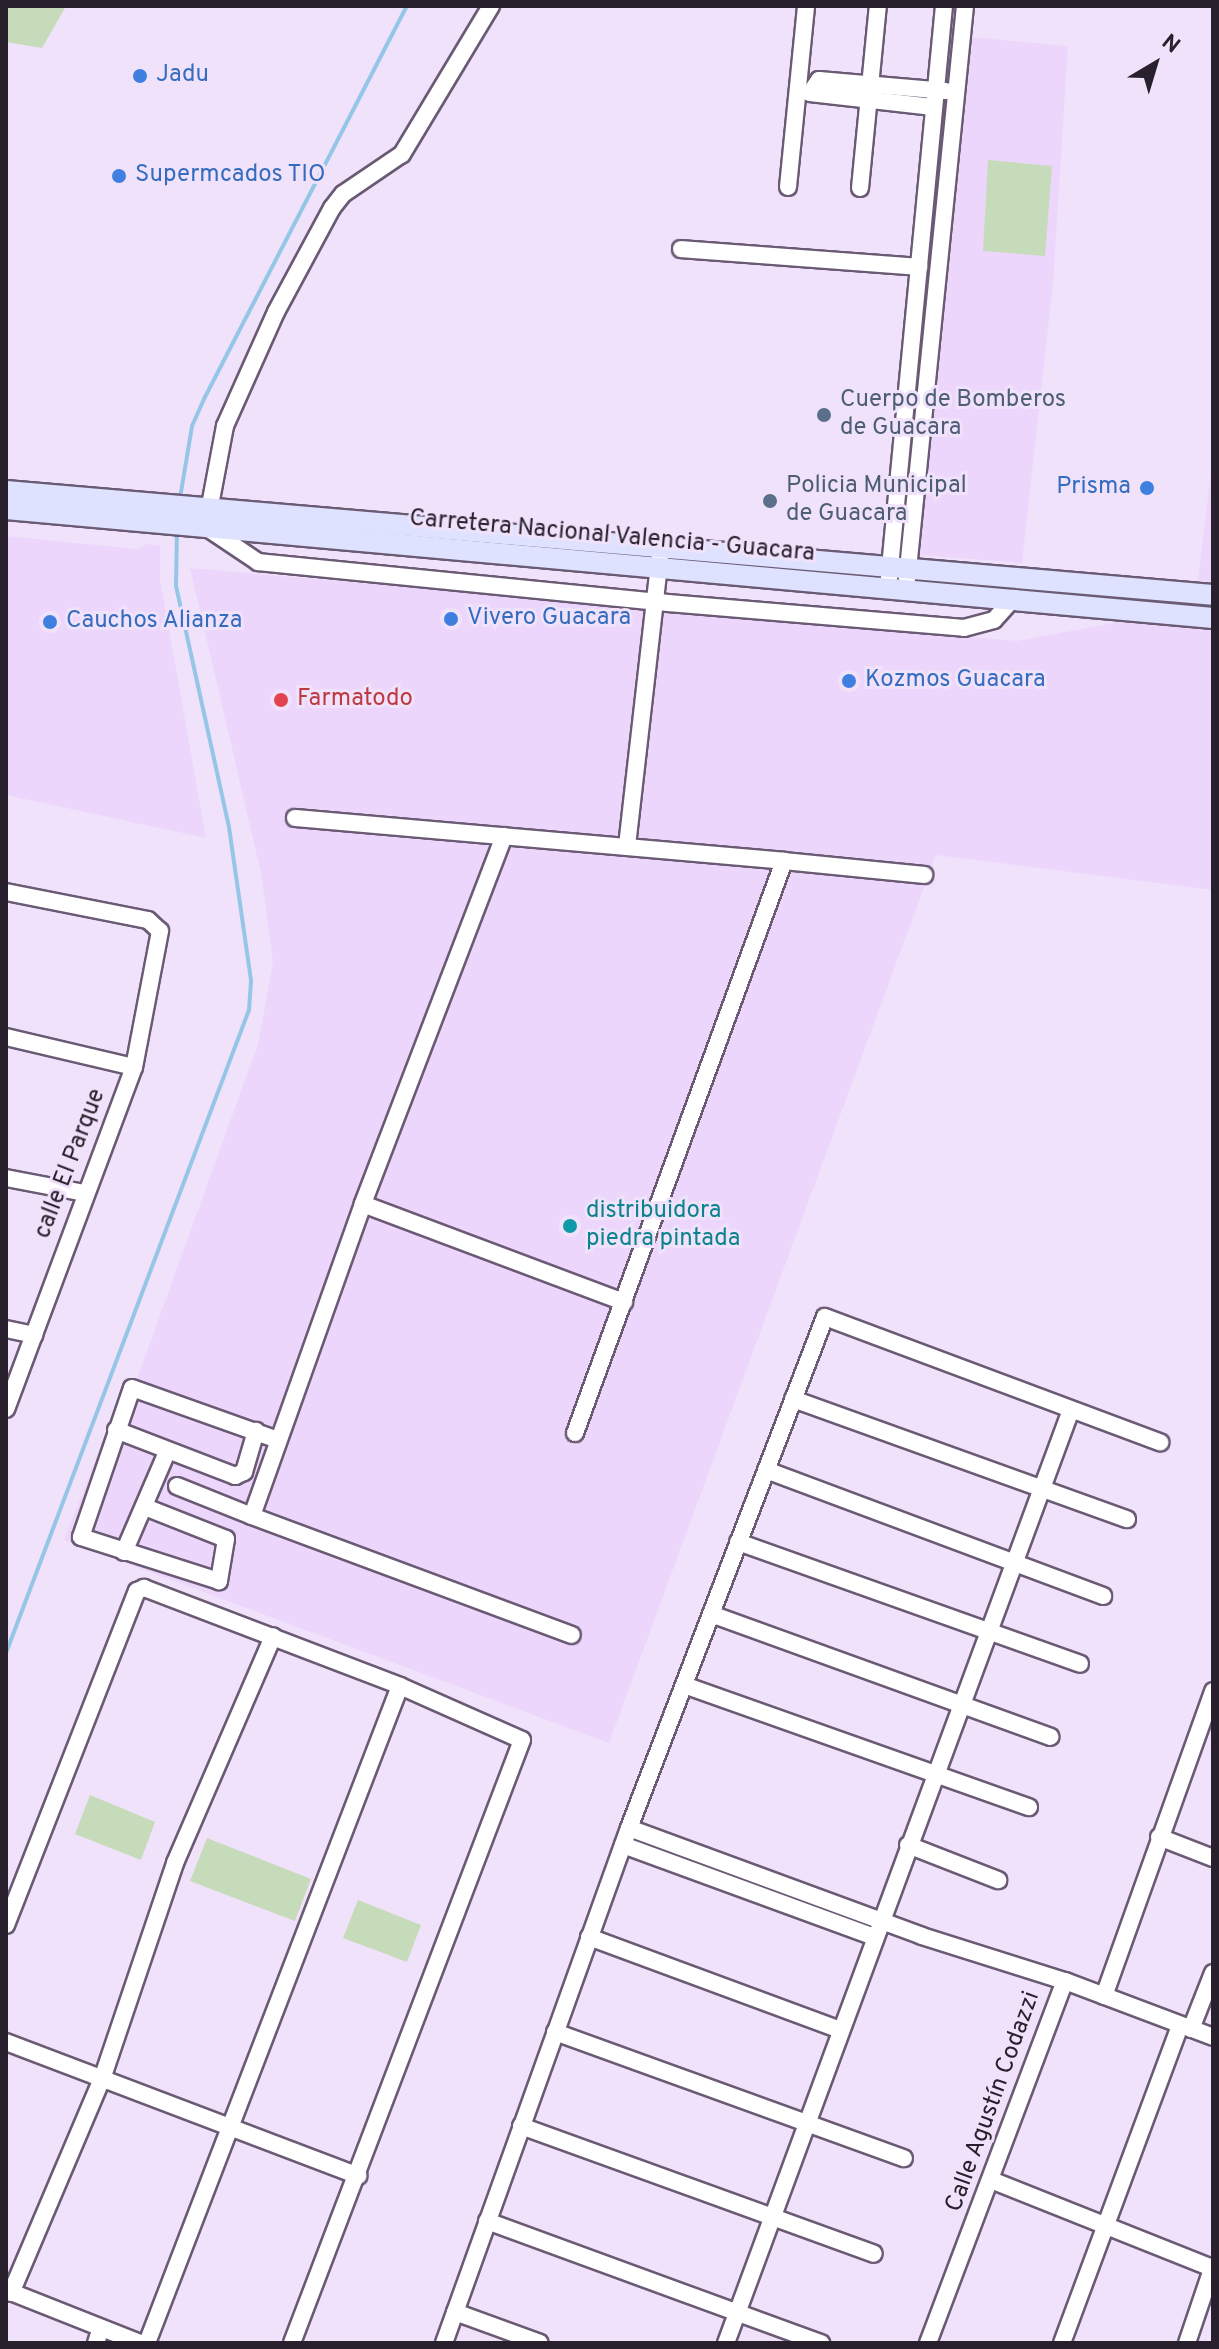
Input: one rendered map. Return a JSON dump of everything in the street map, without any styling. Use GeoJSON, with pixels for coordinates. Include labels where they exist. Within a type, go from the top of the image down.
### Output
{"type":"FeatureCollection","features":[{"type":"Feature","properties":{"kind":"main road","name":"Carretera Nacional Valencia - Guacara"},"geometry":{"type":"LineString","coordinates":[[6,491],[187,516],[660,558],[898,578],[1213,595]]}},
{"type":"Feature","properties":{"kind":"main road","name":"Carretera Nacional Valencia - Guacara"},"geometry":{"type":"LineString","coordinates":[[6,509],[187,516]]}},
{"type":"Feature","properties":{"kind":"main road","name":"Carretera Nacional Valencia - Guacara"},"geometry":{"type":"LineString","coordinates":[[898,578],[1014,598],[1213,618]]}},
{"type":"Feature","properties":{"kind":"street"},"geometry":{"type":"LineString","coordinates":[[491,6],[402,154],[343,194],[332,208],[276,312],[187,516],[258,562],[654,602],[964,628],[994,620],[1014,598]]}},
{"type":"Feature","properties":{"kind":"street"},"geometry":{"type":"LineString","coordinates":[[788,187],[806,6]]}},
{"type":"Feature","properties":{"kind":"street"},"geometry":{"type":"LineString","coordinates":[[860,188],[878,6]]}},
{"type":"Feature","properties":{"kind":"street"},"geometry":{"type":"LineString","coordinates":[[898,578],[919,267],[944,6]]}},
{"type":"Feature","properties":{"kind":"street"},"geometry":{"type":"LineString","coordinates":[[898,578],[965,6]]}},
{"type":"Feature","properties":{"kind":"street"},"geometry":{"type":"LineString","coordinates":[[933,107],[810,93],[816,81],[955,92]]}},
{"type":"Feature","properties":{"kind":"street"},"geometry":{"type":"LineString","coordinates":[[681,249],[919,267]]}},
{"type":"Feature","properties":{"kind":"street"},"geometry":{"type":"LineString","coordinates":[[627,846],[660,558]]}},
{"type":"Feature","properties":{"kind":"street"},"geometry":{"type":"LineString","coordinates":[[295,818],[924,875]]}},
{"type":"Feature","properties":{"kind":"street"},"geometry":{"type":"LineString","coordinates":[[252,1516],[363,1204],[504,836]]}},
{"type":"Feature","properties":{"kind":"street"},"geometry":{"type":"LineString","coordinates":[[575,1433],[784,861]]}},
{"type":"Feature","properties":{"kind":"street","name":"calle El Parque"},"geometry":{"type":"LineString","coordinates":[[6,892],[148,920],[160,931],[134,1067],[6,1409]]}},
{"type":"Feature","properties":{"kind":"street"},"geometry":{"type":"LineString","coordinates":[[6,1037],[134,1067]]}},
{"type":"Feature","properties":{"kind":"street"},"geometry":{"type":"LineString","coordinates":[[6,1178],[85,1193]]}},
{"type":"Feature","properties":{"kind":"street"},"geometry":{"type":"LineString","coordinates":[[363,1204],[624,1302]]}},
{"type":"Feature","properties":{"kind":"street"},"geometry":{"type":"LineString","coordinates":[[444,2343],[629,1828],[825,1317],[1160,1442]]}},
{"type":"Feature","properties":{"kind":"street"},"geometry":{"type":"LineString","coordinates":[[6,1329],[34,1335]]}},
{"type":"Feature","properties":{"kind":"street"},"geometry":{"type":"LineString","coordinates":[[145,1507],[226,1539],[221,1579],[216,1584],[81,1534],[129,1392],[136,1387],[278,1440]]}},
{"type":"Feature","properties":{"kind":"street"},"geometry":{"type":"LineString","coordinates":[[793,1399],[1127,1519]]}},
{"type":"Feature","properties":{"kind":"street"},"geometry":{"type":"LineString","coordinates":[[726,2343],[1071,1410]]}},
{"type":"Feature","properties":{"kind":"street"},"geometry":{"type":"LineString","coordinates":[[116,1430],[167,1452],[240,1475],[256,1431]]}},
{"type":"Feature","properties":{"kind":"street"},"geometry":{"type":"LineString","coordinates":[[124,1552],[167,1452]]}},
{"type":"Feature","properties":{"kind":"street"},"geometry":{"type":"LineString","coordinates":[[766,1470],[1103,1596]]}},
{"type":"Feature","properties":{"kind":"street"},"geometry":{"type":"LineString","coordinates":[[177,1486],[572,1635]]}},
{"type":"Feature","properties":{"kind":"street"},"geometry":{"type":"LineString","coordinates":[[738,1542],[1080,1664]]}},
{"type":"Feature","properties":{"kind":"street"},"geometry":{"type":"LineString","coordinates":[[6,1925],[137,1591],[153,1588],[516,1733],[522,1749],[292,2343]]}},
{"type":"Feature","properties":{"kind":"street"},"geometry":{"type":"LineString","coordinates":[[711,1614],[1050,1737]]}},
{"type":"Feature","properties":{"kind":"street"},"geometry":{"type":"LineString","coordinates":[[140,2343],[99,2335],[9,2292],[102,2079],[175,1863],[273,1636]]}},
{"type":"Feature","properties":{"kind":"street"},"geometry":{"type":"LineString","coordinates":[[684,1685],[1029,1807]]}},
{"type":"Feature","properties":{"kind":"street"},"geometry":{"type":"LineString","coordinates":[[147,2343],[400,1686]]}},
{"type":"Feature","properties":{"kind":"street"},"geometry":{"type":"LineString","coordinates":[[1104,1996],[1213,1691]]}},
{"type":"Feature","properties":{"kind":"street"},"geometry":{"type":"LineString","coordinates":[[629,1828],[880,1920],[1065,1981]]}},
{"type":"Feature","properties":{"kind":"street"},"geometry":{"type":"LineString","coordinates":[[1159,1837],[1213,1858]]}},
{"type":"Feature","properties":{"kind":"street"},"geometry":{"type":"LineString","coordinates":[[623,1845],[874,1937]]}},
{"type":"Feature","properties":{"kind":"street"},"geometry":{"type":"LineString","coordinates":[[908,1845],[998,1880]]}},
{"type":"Feature","properties":{"kind":"street"},"geometry":{"type":"LineString","coordinates":[[589,1937],[840,2030]]}},
{"type":"Feature","properties":{"kind":"street"},"geometry":{"type":"LineString","coordinates":[[1062,2343],[1186,2027],[1213,1973]]}},
{"type":"Feature","properties":{"kind":"street","name":"Calle Agustín Codazzi"},"geometry":{"type":"LineString","coordinates":[[928,2343],[1065,1981],[1213,2037]]}},
{"type":"Feature","properties":{"kind":"street"},"geometry":{"type":"LineString","coordinates":[[555,2032],[904,2158]]}},
{"type":"Feature","properties":{"kind":"street"},"geometry":{"type":"LineString","coordinates":[[6,2042],[358,2176]]}},
{"type":"Feature","properties":{"kind":"street"},"geometry":{"type":"LineString","coordinates":[[521,2126],[874,2254]]}},
{"type":"Feature","properties":{"kind":"street"},"geometry":{"type":"LineString","coordinates":[[991,2180],[1213,2267],[1187,2343]]}},
{"type":"Feature","properties":{"kind":"street"},"geometry":{"type":"LineString","coordinates":[[487,2221],[821,2343]]}},
{"type":"Feature","properties":{"kind":"street"},"geometry":{"type":"LineString","coordinates":[[455,2312],[540,2343]]}},
{"type":"Feature","properties":{"kind":"shaded area"},"geometry":{"type":"Polygon","coordinates":[[[969,37],[1068,46],[1053,283],[1022,563],[920,555],[969,37]]]}},
{"type":"Feature","properties":{"kind":"shaded area"},"geometry":{"type":"Polygon","coordinates":[[[1213,456],[1213,582],[1198,580],[1213,456]]]}},
{"type":"Feature","properties":{"kind":"shaded area"},"geometry":{"type":"Polygon","coordinates":[[[6,536],[137,549],[146,544],[160,546],[160,579],[206,838],[6,795],[6,536]]]}},
{"type":"Feature","properties":{"kind":"shaded area"},"geometry":{"type":"Polygon","coordinates":[[[190,568],[1017,641],[1125,621],[1213,629],[1213,890],[936,855],[609,1743],[64,1540],[125,1386],[137,1379],[258,1044],[273,962],[261,873],[190,568]]]}},
{"type":"Feature","properties":{"kind":"green space"},"geometry":{"type":"Polygon","coordinates":[[[6,6],[66,6],[42,48],[6,42],[6,6]]]}},
{"type":"Feature","properties":{"kind":"green space"},"geometry":{"type":"Polygon","coordinates":[[[988,160],[1052,166],[1045,256],[983,251],[988,160]]]}},
{"type":"Feature","properties":{"kind":"green space"},"geometry":{"type":"Polygon","coordinates":[[[90,1795],[155,1822],[141,1860],[75,1834],[90,1795]]]}},
{"type":"Feature","properties":{"kind":"green space"},"geometry":{"type":"Polygon","coordinates":[[[207,1838],[311,1879],[295,1921],[190,1881],[207,1838]]]}},
{"type":"Feature","properties":{"kind":"green space"},"geometry":{"type":"Polygon","coordinates":[[[358,1900],[421,1925],[407,1962],[343,1938],[358,1900]]]}},
{"type":"Feature","properties":{"kind":"waterway"},"geometry":{"type":"LineString","coordinates":[[180,498],[192,426],[205,397],[407,6]]}},
{"type":"Feature","properties":{"kind":"waterway"},"geometry":{"type":"LineString","coordinates":[[6,1653],[249,1010],[251,980],[229,827],[176,586],[177,531]]}},
{"type":"Feature","properties":{"kind":"place","name":"Jadu"},"geometry":{"type":"Point","coordinates":[140,76]}},
{"type":"Feature","properties":{"kind":"place","name":"Supermcados TIO"},"geometry":{"type":"Point","coordinates":[119,176]}},
{"type":"Feature","properties":{"kind":"place","name":"Cuerpo de Bomberos de Guacara"},"geometry":{"type":"Point","coordinates":[824,415]}},
{"type":"Feature","properties":{"kind":"place","name":"Prisma"},"geometry":{"type":"Point","coordinates":[1147,488]}},
{"type":"Feature","properties":{"kind":"place","name":"Policia Municipal de Guacara"},"geometry":{"type":"Point","coordinates":[770,501]}},
{"type":"Feature","properties":{"kind":"place","name":"Vivero Guacara"},"geometry":{"type":"Point","coordinates":[451,619]}},
{"type":"Feature","properties":{"kind":"place","name":"Cauchos Alianza"},"geometry":{"type":"Point","coordinates":[50,622]}},
{"type":"Feature","properties":{"kind":"place","name":"Kozmos Guacara"},"geometry":{"type":"Point","coordinates":[849,681]}},
{"type":"Feature","properties":{"kind":"place","name":"Farmatodo"},"geometry":{"type":"Point","coordinates":[281,700]}},
{"type":"Feature","properties":{"kind":"place","name":"distribuidora piedra pintada"},"geometry":{"type":"Point","coordinates":[570,1226]}}]}
